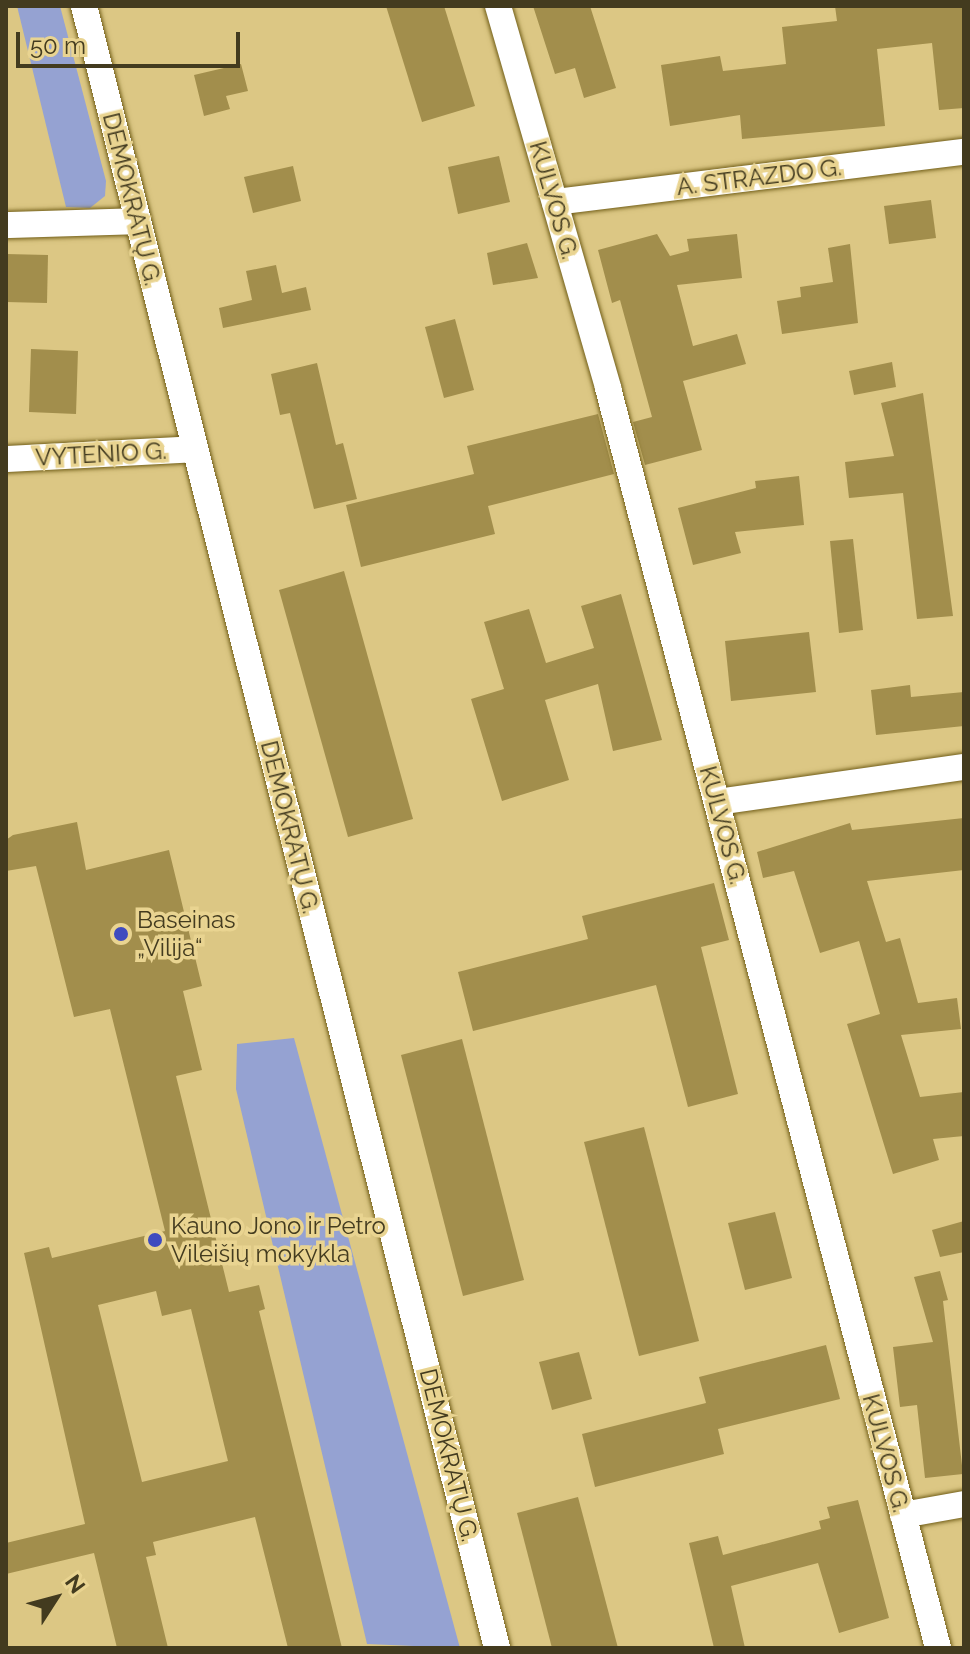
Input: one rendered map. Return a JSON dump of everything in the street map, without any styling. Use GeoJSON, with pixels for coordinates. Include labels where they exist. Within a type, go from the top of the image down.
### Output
{"type":"FeatureCollection","features":[{"type":"Feature","properties":{"kind":"street","name":"DEMOKRATŲ G."},"geometry":{"type":"LineString","coordinates":[[84,6],[497,1648]]}},
{"type":"Feature","properties":{"kind":"street","name":"KULVOS G."},"geometry":{"type":"LineString","coordinates":[[498,6],[555,202],[717,802],[938,1648]]}},
{"type":"Feature","properties":{"kind":"street","name":"A. STRAZDO G."},"geometry":{"type":"LineString","coordinates":[[555,202],[964,152]]}},
{"type":"Feature","properties":{"kind":"street"},"geometry":{"type":"LineString","coordinates":[[6,225],[138,221]]}},
{"type":"Feature","properties":{"kind":"street","name":"VYTENIO G."},"geometry":{"type":"LineString","coordinates":[[6,459],[195,449]]}},
{"type":"Feature","properties":{"kind":"street"},"geometry":{"type":"LineString","coordinates":[[717,802],[964,767]]}},
{"type":"Feature","properties":{"kind":"street"},"geometry":{"type":"LineString","coordinates":[[903,1515],[964,1504]]}},
{"type":"Feature","properties":{"kind":"shaded area"},"geometry":{"type":"Polygon","coordinates":[[[17,6],[60,6],[106,181],[105,196],[90,208],[66,207],[17,6]]]}},
{"type":"Feature","properties":{"kind":"shaded area"},"geometry":{"type":"Polygon","coordinates":[[[294,1038],[460,1648],[367,1644],[236,1089],[237,1044],[294,1038]]]}},
{"type":"Feature","properties":{"kind":"building"},"geometry":{"type":"Polygon","coordinates":[[[386,6],[444,6],[475,106],[422,122],[386,6]]]}},
{"type":"Feature","properties":{"kind":"building"},"geometry":{"type":"Polygon","coordinates":[[[533,6],[590,6],[616,88],[584,98],[575,68],[555,74],[533,6]]]}},
{"type":"Feature","properties":{"kind":"building"},"geometry":{"type":"Polygon","coordinates":[[[835,6],[964,6],[964,108],[939,110],[932,43],[877,49],[885,126],[742,139],[740,115],[670,126],[661,65],[720,56],[723,71],[786,64],[782,27],[837,21],[835,6]]]}},
{"type":"Feature","properties":{"kind":"building"},"geometry":{"type":"Polygon","coordinates":[[[241,64],[248,91],[226,96],[230,109],[204,116],[194,75],[241,64]]]}},
{"type":"Feature","properties":{"kind":"building"},"geometry":{"type":"Polygon","coordinates":[[[499,156],[510,202],[458,214],[448,167],[499,156]]]}},
{"type":"Feature","properties":{"kind":"building"},"geometry":{"type":"Polygon","coordinates":[[[293,166],[301,201],[253,213],[244,177],[293,166]]]}},
{"type":"Feature","properties":{"kind":"building"},"geometry":{"type":"Polygon","coordinates":[[[931,200],[936,238],[889,244],[884,206],[931,200]]]}},
{"type":"Feature","properties":{"kind":"building"},"geometry":{"type":"Polygon","coordinates":[[[657,234],[670,256],[689,251],[687,239],[737,234],[742,278],[677,285],[693,346],[737,334],[746,364],[683,381],[702,450],[645,465],[633,422],[652,417],[620,300],[612,303],[598,250],[657,234]]]}},
{"type":"Feature","properties":{"kind":"building"},"geometry":{"type":"Polygon","coordinates":[[[527,243],[538,278],[493,285],[487,253],[527,243]]]}},
{"type":"Feature","properties":{"kind":"building"},"geometry":{"type":"Polygon","coordinates":[[[850,244],[858,323],[782,334],[777,301],[801,297],[800,287],[833,282],[828,248],[850,244]]]}},
{"type":"Feature","properties":{"kind":"building"},"geometry":{"type":"Polygon","coordinates":[[[6,254],[48,255],[47,303],[6,302],[6,254]]]}},
{"type":"Feature","properties":{"kind":"building"},"geometry":{"type":"Polygon","coordinates":[[[276,265],[282,293],[306,287],[311,310],[223,328],[219,308],[252,300],[246,271],[276,265]]]}},
{"type":"Feature","properties":{"kind":"building"},"geometry":{"type":"Polygon","coordinates":[[[455,319],[474,390],[444,398],[425,327],[455,319]]]}},
{"type":"Feature","properties":{"kind":"building"},"geometry":{"type":"Polygon","coordinates":[[[31,349],[78,351],[76,414],[29,412],[31,349]]]}},
{"type":"Feature","properties":{"kind":"building"},"geometry":{"type":"Polygon","coordinates":[[[892,362],[896,387],[854,395],[849,371],[892,362]]]}},
{"type":"Feature","properties":{"kind":"building"},"geometry":{"type":"Polygon","coordinates":[[[317,363],[336,445],[343,443],[357,499],[314,509],[290,413],[280,415],[271,374],[317,363]]]}},
{"type":"Feature","properties":{"kind":"building"},"geometry":{"type":"Polygon","coordinates":[[[923,393],[953,616],[917,619],[903,493],[849,498],[845,462],[894,456],[881,403],[923,393]]]}},
{"type":"Feature","properties":{"kind":"building"},"geometry":{"type":"Polygon","coordinates":[[[598,414],[614,474],[488,506],[495,534],[361,567],[346,505],[474,474],[467,446],[598,414]]]}},
{"type":"Feature","properties":{"kind":"building"},"geometry":{"type":"Polygon","coordinates":[[[799,476],[804,525],[735,532],[741,553],[693,565],[678,508],[756,488],[755,481],[799,476]]]}},
{"type":"Feature","properties":{"kind":"building"},"geometry":{"type":"Polygon","coordinates":[[[853,539],[863,630],[839,633],[830,541],[853,539]]]}},
{"type":"Feature","properties":{"kind":"building"},"geometry":{"type":"Polygon","coordinates":[[[344,571],[413,819],[348,837],[279,590],[344,571]]]}},
{"type":"Feature","properties":{"kind":"building"},"geometry":{"type":"Polygon","coordinates":[[[621,594],[662,740],[613,751],[598,684],[545,700],[569,780],[502,801],[471,699],[504,689],[484,622],[529,609],[546,663],[594,648],[581,606],[621,594]]]}},
{"type":"Feature","properties":{"kind":"building"},"geometry":{"type":"Polygon","coordinates":[[[809,632],[816,692],[731,701],[725,641],[809,632]]]}},
{"type":"Feature","properties":{"kind":"building"},"geometry":{"type":"Polygon","coordinates":[[[910,685],[911,697],[964,692],[964,726],[876,735],[871,690],[910,685]]]}},
{"type":"Feature","properties":{"kind":"building"},"geometry":{"type":"Polygon","coordinates":[[[964,818],[964,870],[867,881],[886,942],[900,938],[918,1003],[957,998],[961,1029],[901,1035],[920,1097],[964,1092],[964,1136],[933,1139],[939,1160],[893,1174],[847,1024],[880,1014],[859,941],[820,953],[794,871],[763,878],[757,852],[850,823],[852,830],[964,818]]]}},
{"type":"Feature","properties":{"kind":"building"},"geometry":{"type":"Polygon","coordinates":[[[77,822],[86,870],[169,850],[202,986],[183,991],[202,1070],[176,1076],[229,1292],[259,1285],[265,1309],[259,1311],[342,1648],[288,1648],[255,1517],[153,1542],[156,1555],[146,1557],[168,1648],[117,1648],[94,1553],[6,1574],[6,1543],[85,1524],[24,1253],[49,1247],[52,1258],[165,1231],[110,1009],[74,1017],[36,866],[6,871],[6,840],[13,835],[77,822]],[[156,1291],[98,1305],[142,1482],[228,1461],[191,1309],[162,1316],[156,1291]]]}},
{"type":"Feature","properties":{"kind":"building"},"geometry":{"type":"Polygon","coordinates":[[[714,883],[729,940],[701,947],[738,1094],[688,1107],[656,985],[473,1031],[458,972],[588,939],[582,916],[714,883]]]}},
{"type":"Feature","properties":{"kind":"building"},"geometry":{"type":"Polygon","coordinates":[[[462,1039],[524,1280],[463,1296],[401,1055],[462,1039]]]}},
{"type":"Feature","properties":{"kind":"building"},"geometry":{"type":"Polygon","coordinates":[[[644,1127],[699,1341],[639,1356],[584,1142],[644,1127]]]}},
{"type":"Feature","properties":{"kind":"building"},"geometry":{"type":"Polygon","coordinates":[[[775,1212],[792,1278],[745,1290],[728,1223],[775,1212]]]}},
{"type":"Feature","properties":{"kind":"building"},"geometry":{"type":"Polygon","coordinates":[[[964,1221],[964,1252],[940,1257],[932,1230],[964,1221]]]}},
{"type":"Feature","properties":{"kind":"building"},"geometry":{"type":"Polygon","coordinates":[[[940,1271],[948,1300],[943,1301],[963,1474],[925,1478],[917,1405],[900,1407],[893,1347],[933,1342],[914,1277],[940,1271]]]}},
{"type":"Feature","properties":{"kind":"building"},"geometry":{"type":"Polygon","coordinates":[[[826,1345],[840,1399],[718,1429],[724,1454],[595,1487],[582,1434],[706,1403],[699,1377],[826,1345]]]}},
{"type":"Feature","properties":{"kind":"building"},"geometry":{"type":"Polygon","coordinates":[[[579,1352],[592,1399],[552,1410],[539,1362],[579,1352]]]}},
{"type":"Feature","properties":{"kind":"building"},"geometry":{"type":"Polygon","coordinates":[[[578,1497],[618,1648],[552,1648],[517,1513],[578,1497]]]}},
{"type":"Feature","properties":{"kind":"building"},"geometry":{"type":"Polygon","coordinates":[[[858,1500],[889,1618],[839,1633],[818,1563],[731,1586],[745,1648],[714,1648],[689,1543],[718,1536],[723,1555],[821,1529],[819,1521],[830,1518],[827,1507],[858,1500]]]}},
{"type":"Feature","properties":{"kind":"place","name":"Baseinas „Vilija“"},"geometry":{"type":"Point","coordinates":[121,934]}},
{"type":"Feature","properties":{"kind":"place","name":"Kauno Jono ir Petro Vileišių mokykla"},"geometry":{"type":"Point","coordinates":[155,1240]}}]}
